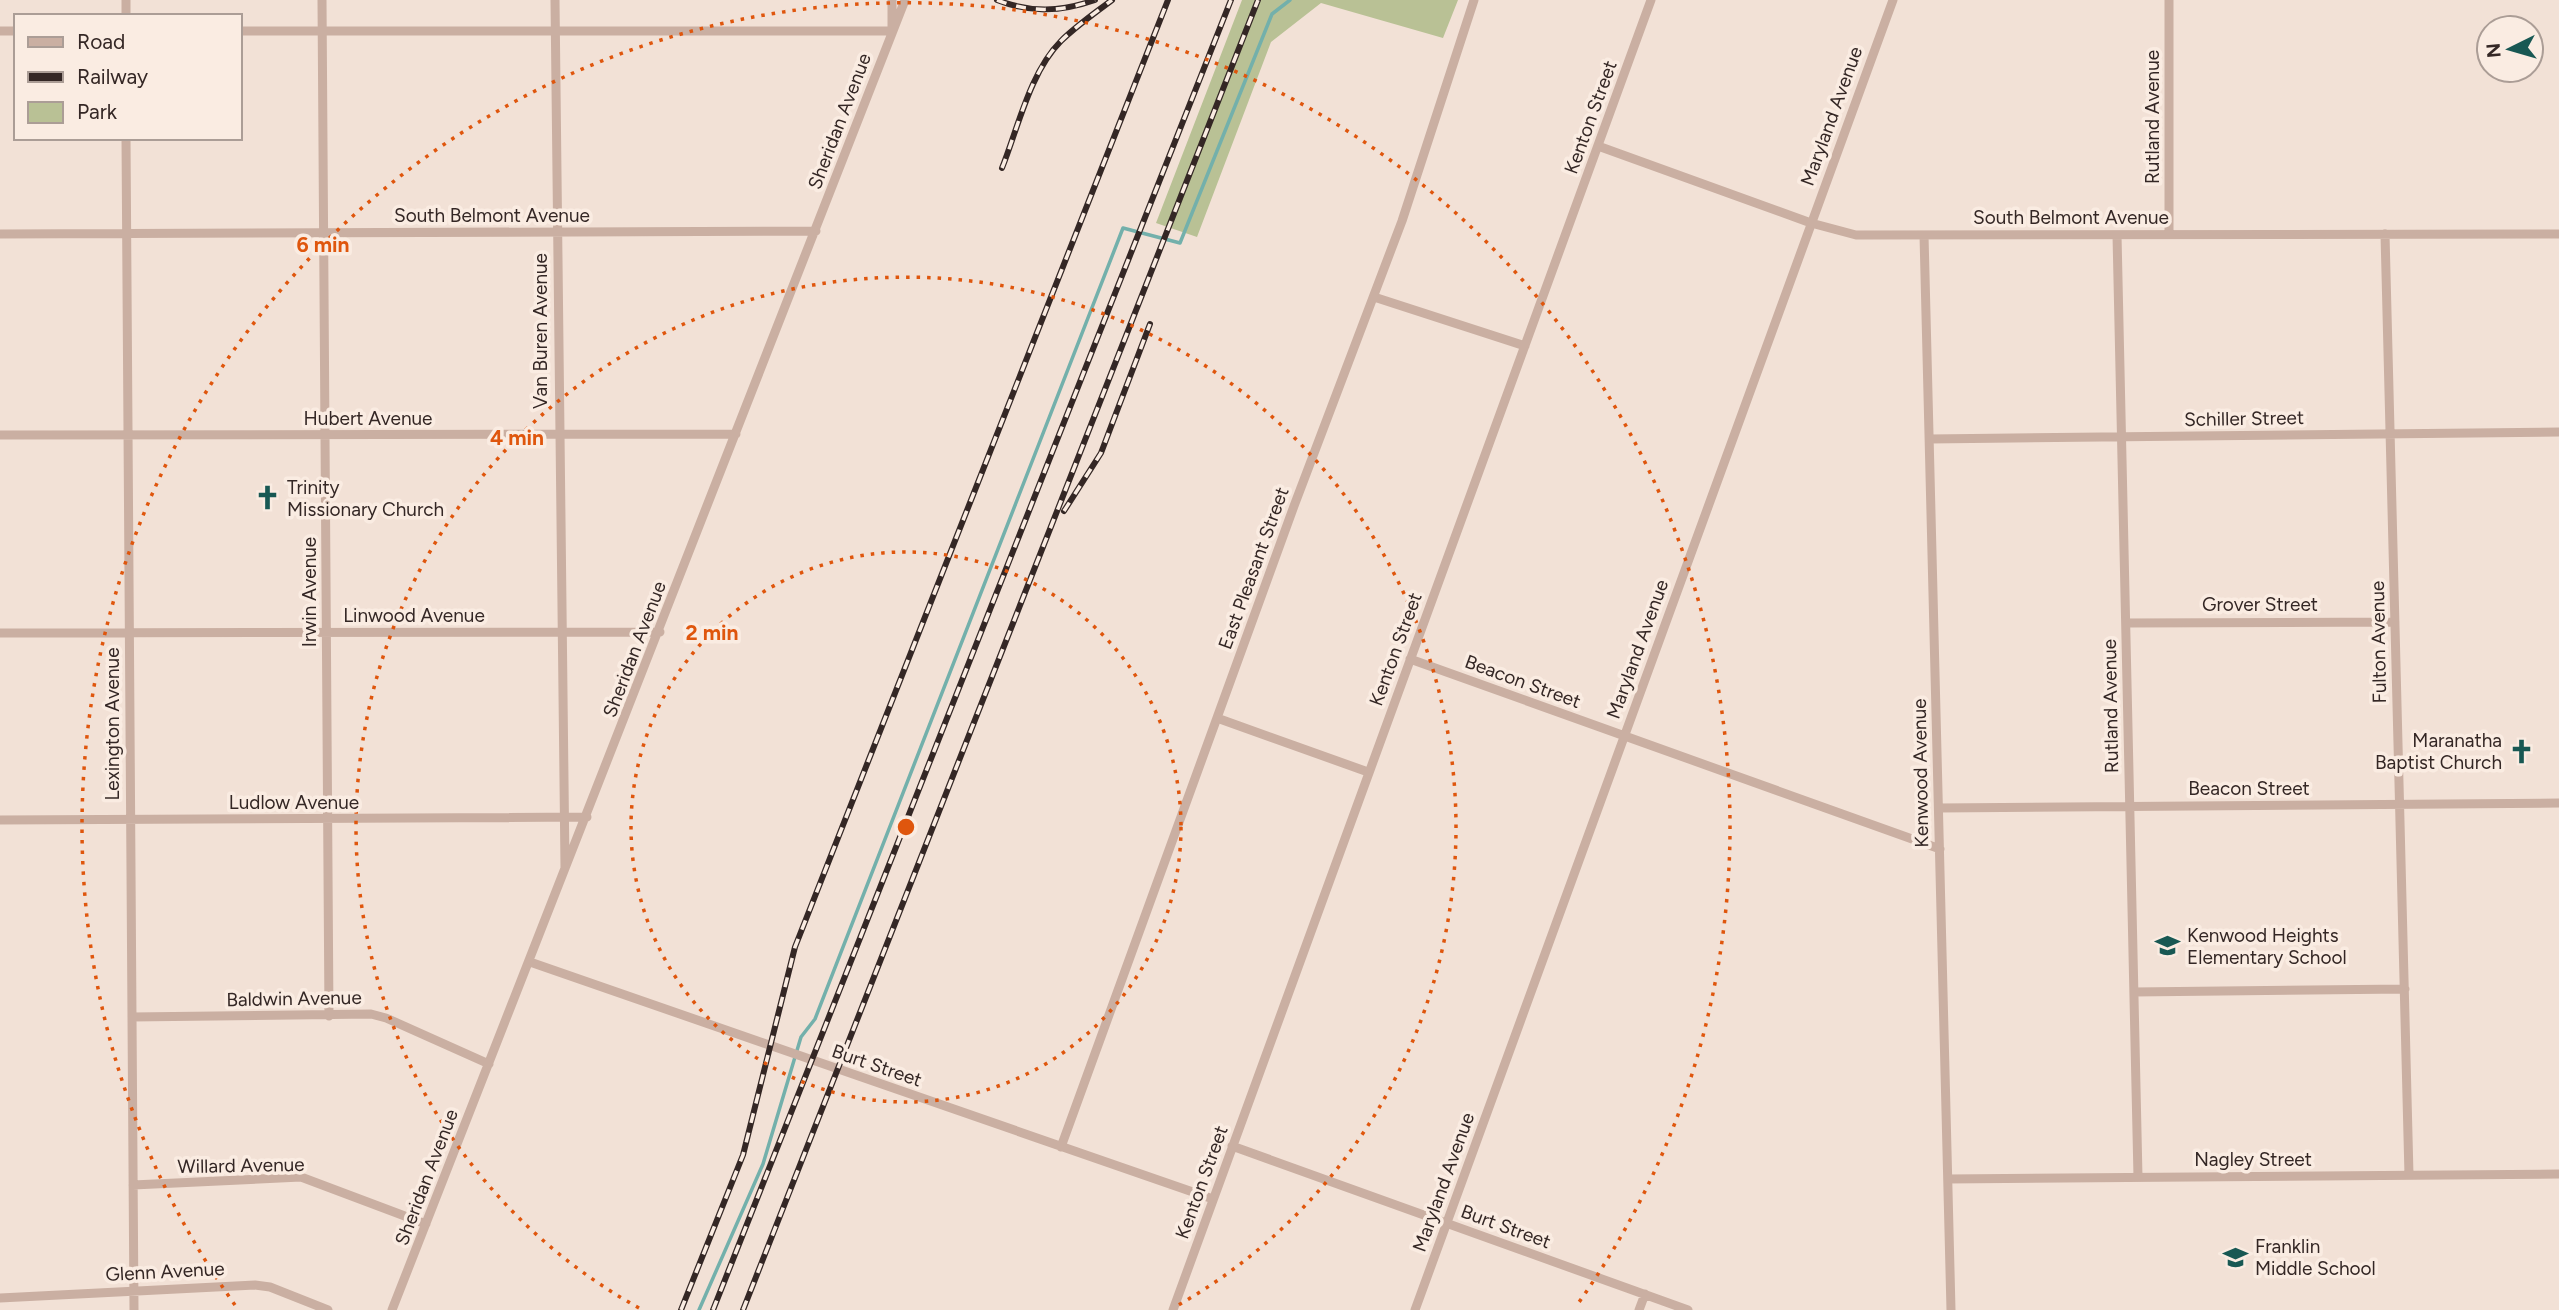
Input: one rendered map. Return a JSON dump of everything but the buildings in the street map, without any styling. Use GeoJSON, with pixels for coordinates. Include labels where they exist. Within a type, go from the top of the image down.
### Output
{"type":"FeatureCollection","features":[{"type":"Feature","properties":{"kind":"street","name":"Irwin Avenue"},"geometry":{"type":"LineString","coordinates":[[322,0],[329,1016]]}},
{"type":"Feature","properties":{"kind":"street","name":"Van Buren Avenue"},"geometry":{"type":"LineString","coordinates":[[555,0],[560,632],[565,873]]}},
{"type":"Feature","properties":{"kind":"street"},"geometry":{"type":"LineString","coordinates":[[242,31],[892,31],[892,0]]}},
{"type":"Feature","properties":{"kind":"street","name":"Sheridan Avenue"},"geometry":{"type":"LineString","coordinates":[[392,1310],[660,632],[905,0]]}},
{"type":"Feature","properties":{"kind":"street","name":"East Pleasant Street"},"geometry":{"type":"LineString","coordinates":[[1061,1147],[1374,297],[1474,0]]}},
{"type":"Feature","properties":{"kind":"street","name":"Kenton Street"},"geometry":{"type":"LineString","coordinates":[[1172,1310],[1651,0]]}},
{"type":"Feature","properties":{"kind":"street","name":"Maryland Avenue"},"geometry":{"type":"LineString","coordinates":[[1415,1310],[1892,0]]}},
{"type":"Feature","properties":{"kind":"street","name":"Rutland Avenue"},"geometry":{"type":"LineString","coordinates":[[2169,0],[2169,234]]}},
{"type":"Feature","properties":{"kind":"street","name":"Lexington Avenue"},"geometry":{"type":"LineString","coordinates":[[127,140],[134,1310]]}},
{"type":"Feature","properties":{"kind":"street","name":"South Belmont Avenue"},"geometry":{"type":"LineString","coordinates":[[1598,146],[1811,223],[1856,235],[2559,234]]}},
{"type":"Feature","properties":{"kind":"street","name":"South Belmont Avenue"},"geometry":{"type":"LineString","coordinates":[[0,234],[816,231]]}},
{"type":"Feature","properties":{"kind":"street","name":"Fulton Avenue"},"geometry":{"type":"LineString","coordinates":[[2385,234],[2409,1175]]}},
{"type":"Feature","properties":{"kind":"street","name":"Kenwood Avenue"},"geometry":{"type":"LineString","coordinates":[[1924,235],[1951,1310]]}},
{"type":"Feature","properties":{"kind":"street","name":"Rutland Avenue"},"geometry":{"type":"LineString","coordinates":[[2117,235],[2138,1177]]}},
{"type":"Feature","properties":{"kind":"street"},"geometry":{"type":"LineString","coordinates":[[1374,297],[1525,346]]}},
{"type":"Feature","properties":{"kind":"street","name":"Schiller Street"},"geometry":{"type":"LineString","coordinates":[[1930,439],[2559,432]]}},
{"type":"Feature","properties":{"kind":"street","name":"Hubert Avenue"},"geometry":{"type":"LineString","coordinates":[[0,435],[736,434]]}},
{"type":"Feature","properties":{"kind":"street","name":"Grover Street"},"geometry":{"type":"LineString","coordinates":[[2126,623],[2395,622]]}},
{"type":"Feature","properties":{"kind":"street","name":"Linwood Avenue"},"geometry":{"type":"LineString","coordinates":[[0,633],[660,632]]}},
{"type":"Feature","properties":{"kind":"street","name":"Beacon Street"},"geometry":{"type":"LineString","coordinates":[[1410,659],[1940,849]]}},
{"type":"Feature","properties":{"kind":"street"},"geometry":{"type":"LineString","coordinates":[[1217,718],[1368,772]]}},
{"type":"Feature","properties":{"kind":"street","name":"Beacon Street"},"geometry":{"type":"LineString","coordinates":[[1939,808],[2559,803]]}},
{"type":"Feature","properties":{"kind":"street","name":"Ludlow Avenue"},"geometry":{"type":"LineString","coordinates":[[0,820],[587,817]]}},
{"type":"Feature","properties":{"kind":"street","name":"Burt Street"},"geometry":{"type":"LineString","coordinates":[[530,962],[1213,1199]]}},
{"type":"Feature","properties":{"kind":"street"},"geometry":{"type":"LineString","coordinates":[[2134,992],[2405,989]]}},
{"type":"Feature","properties":{"kind":"street","name":"Baldwin Avenue"},"geometry":{"type":"LineString","coordinates":[[132,1017],[371,1014],[386,1018],[489,1064]]}},
{"type":"Feature","properties":{"kind":"street","name":"Burt Street"},"geometry":{"type":"LineString","coordinates":[[1232,1146],[1688,1310]]}},
{"type":"Feature","properties":{"kind":"street","name":"Nagley Street"},"geometry":{"type":"LineString","coordinates":[[1948,1179],[2559,1174]]}},
{"type":"Feature","properties":{"kind":"street","name":"Willard Avenue"},"geometry":{"type":"LineString","coordinates":[[133,1185],[302,1177],[426,1224]]}},
{"type":"Feature","properties":{"kind":"street","name":"Glenn Avenue"},"geometry":{"type":"LineString","coordinates":[[0,1298],[255,1285],[281,1290],[328,1310]]}},
{"type":"Feature","properties":{"kind":"street"},"geometry":{"type":"LineString","coordinates":[[1639,1310],[1645,1294]]}},
{"type":"Feature","properties":{"kind":"green space"},"geometry":{"type":"Polygon","coordinates":[[[1242,0],[1458,0],[1443,38],[1321,3],[1271,42],[1197,237],[1156,223],[1242,0]]]}},
{"type":"Feature","properties":{"kind":"waterway"},"geometry":{"type":"LineString","coordinates":[[699,1310],[763,1164],[801,1037],[815,1019],[1123,228],[1180,243],[1272,14],[1290,0]]}},
{"type":"Feature","properties":{"kind":"railway"},"geometry":{"type":"LineString","coordinates":[[997,0],[1034,9],[1058,9],[1095,0]]}},
{"type":"Feature","properties":{"kind":"railway"},"geometry":{"type":"LineString","coordinates":[[1002,168],[1033,84],[1050,54],[1073,30],[1112,0]]}},
{"type":"Feature","properties":{"kind":"railway"},"geometry":{"type":"LineString","coordinates":[[681,1310],[743,1155],[795,947],[1168,0]]}},
{"type":"Feature","properties":{"kind":"railway"},"geometry":{"type":"LineString","coordinates":[[713,1310],[1231,0]]}},
{"type":"Feature","properties":{"kind":"railway"},"geometry":{"type":"LineString","coordinates":[[743,1310],[1258,0]]}},
{"type":"Feature","properties":{"kind":"railway"},"geometry":{"type":"LineString","coordinates":[[1064,511],[1101,453],[1150,324]]}},
{"type":"Feature","properties":{"kind":"place","name":"Trinity Missionary Church"},"geometry":{"type":"Point","coordinates":[267,498]}},
{"type":"Feature","properties":{"kind":"place","name":"Maranatha Baptist Church"},"geometry":{"type":"Point","coordinates":[2522,751]}},
{"type":"Feature","properties":{"kind":"place","name":"Kenwood Heights Elementary School"},"geometry":{"type":"Point","coordinates":[2167,946]}},
{"type":"Feature","properties":{"kind":"place","name":"Franklin Middle School"},"geometry":{"type":"Point","coordinates":[2235,1257]}}]}
